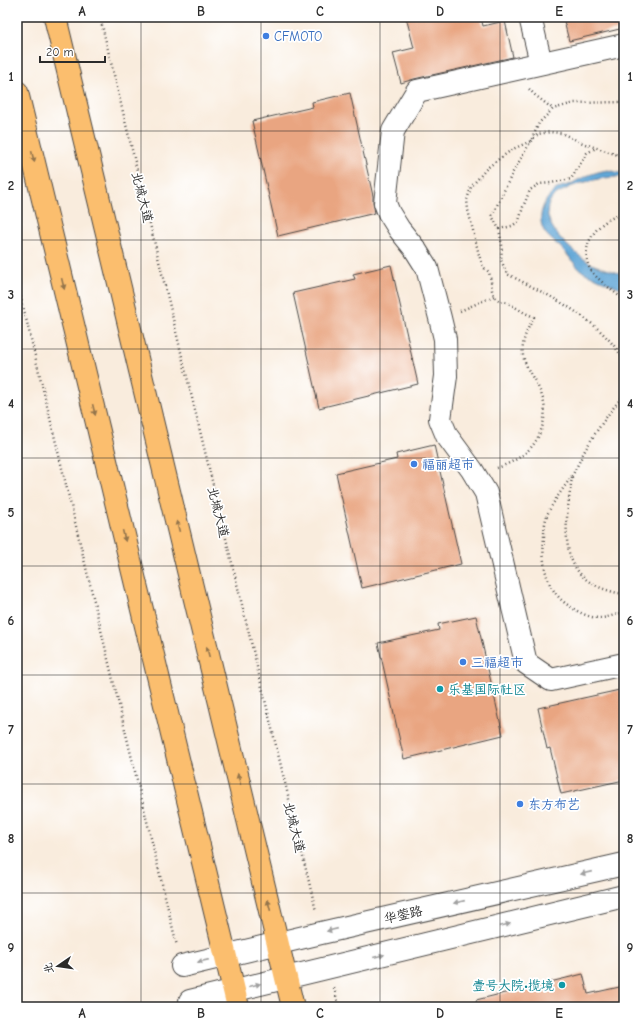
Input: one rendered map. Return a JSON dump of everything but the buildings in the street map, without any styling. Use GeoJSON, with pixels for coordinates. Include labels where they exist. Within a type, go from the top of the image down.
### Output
{"type":"FeatureCollection","features":[{"type":"Feature","properties":{"kind":"highway"},"geometry":{"type":"LineString","coordinates":[[55,17],[293,1007]]}},
{"type":"Feature","properties":{"kind":"highway"},"geometry":{"type":"LineString","coordinates":[[17,92],[236,999]]}},
{"type":"Feature","properties":{"kind":"street"},"geometry":{"type":"LineString","coordinates":[[530,17],[541,63]]}},
{"type":"Feature","properties":{"kind":"street"},"geometry":{"type":"LineString","coordinates":[[624,44],[417,91],[393,131],[385,204],[399,229],[415,249],[427,268],[445,339],[446,376],[440,419],[447,436],[472,470],[486,493],[526,663],[551,680],[624,664]]}},
{"type":"Feature","properties":{"kind":"street","name":"华蓥路"},"geometry":{"type":"LineString","coordinates":[[182,966],[624,864]]}},
{"type":"Feature","properties":{"kind":"street"},"geometry":{"type":"LineString","coordinates":[[190,1001],[236,999],[286,978],[624,896]]}},
{"type":"Feature","properties":{"kind":"path","name":"北城大道"},"geometry":{"type":"LineString","coordinates":[[100,17],[321,933]]}},
{"type":"Feature","properties":{"kind":"path"},"geometry":{"type":"LineString","coordinates":[[515,69],[516,76],[553,109]]}},
{"type":"Feature","properties":{"kind":"path"},"geometry":{"type":"LineString","coordinates":[[624,102],[574,103],[553,109],[539,123],[531,141],[494,209],[492,216],[499,229],[502,245],[501,260],[507,274],[554,298],[589,322],[611,340],[624,360]]}},
{"type":"Feature","properties":{"kind":"path"},"geometry":{"type":"LineString","coordinates":[[472,470],[491,470],[502,466],[514,460],[533,446],[543,426],[545,406],[543,396],[528,370],[523,353],[523,344],[526,333],[534,317],[508,303],[500,301],[494,296],[489,272],[483,267],[479,255],[468,210],[467,200],[471,187],[487,168],[513,149],[531,141],[538,134],[550,132],[561,133],[596,148],[624,157]]}},
{"type":"Feature","properties":{"kind":"path"},"geometry":{"type":"LineString","coordinates":[[499,229],[512,226],[519,221],[530,190],[540,184],[571,179],[587,153],[596,148]]}},
{"type":"Feature","properties":{"kind":"path"},"geometry":{"type":"LineString","coordinates":[[624,214],[616,215],[606,220],[596,230],[590,239],[587,249],[590,269],[595,276],[624,300]]}},
{"type":"Feature","properties":{"kind":"path"},"geometry":{"type":"LineString","coordinates":[[17,281],[182,966]]}},
{"type":"Feature","properties":{"kind":"path"},"geometry":{"type":"LineString","coordinates":[[440,318],[461,311],[494,296]]}},
{"type":"Feature","properties":{"kind":"path"},"geometry":{"type":"LineString","coordinates":[[624,395],[602,423],[553,503],[546,517],[543,550],[544,564],[548,581],[558,597],[569,606],[594,617],[606,618],[624,612]]}},
{"type":"Feature","properties":{"kind":"path"},"geometry":{"type":"LineString","coordinates":[[572,474],[566,521],[566,540],[570,557],[580,573],[592,583],[624,594]]}},
{"type":"Feature","properties":{"kind":"path"},"geometry":{"type":"LineString","coordinates":[[329,967],[339,1007]]}},
{"type":"Feature","properties":{"kind":"water"},"geometry":{"type":"Polygon","coordinates":[[[608,170],[624,174],[624,177],[604,178],[570,187],[552,198],[548,207],[548,217],[558,236],[576,253],[592,264],[624,275],[624,289],[583,272],[546,234],[541,222],[544,204],[557,189],[589,175],[608,170]]]}},
{"type":"Feature","properties":{"kind":"place","name":"CFMOTO"},"geometry":{"type":"Point","coordinates":[266,36]}},
{"type":"Feature","properties":{"kind":"place","name":"福丽超市"},"geometry":{"type":"Point","coordinates":[414,464]}},
{"type":"Feature","properties":{"kind":"place","name":"三福超市"},"geometry":{"type":"Point","coordinates":[463,662]}},
{"type":"Feature","properties":{"kind":"place","name":"乐基国际社区"},"geometry":{"type":"Point","coordinates":[440,689]}},
{"type":"Feature","properties":{"kind":"place","name":"东方布艺"},"geometry":{"type":"Point","coordinates":[520,804]}},
{"type":"Feature","properties":{"kind":"place","name":"壹号大院•揽境"},"geometry":{"type":"Point","coordinates":[562,985]}}]}
